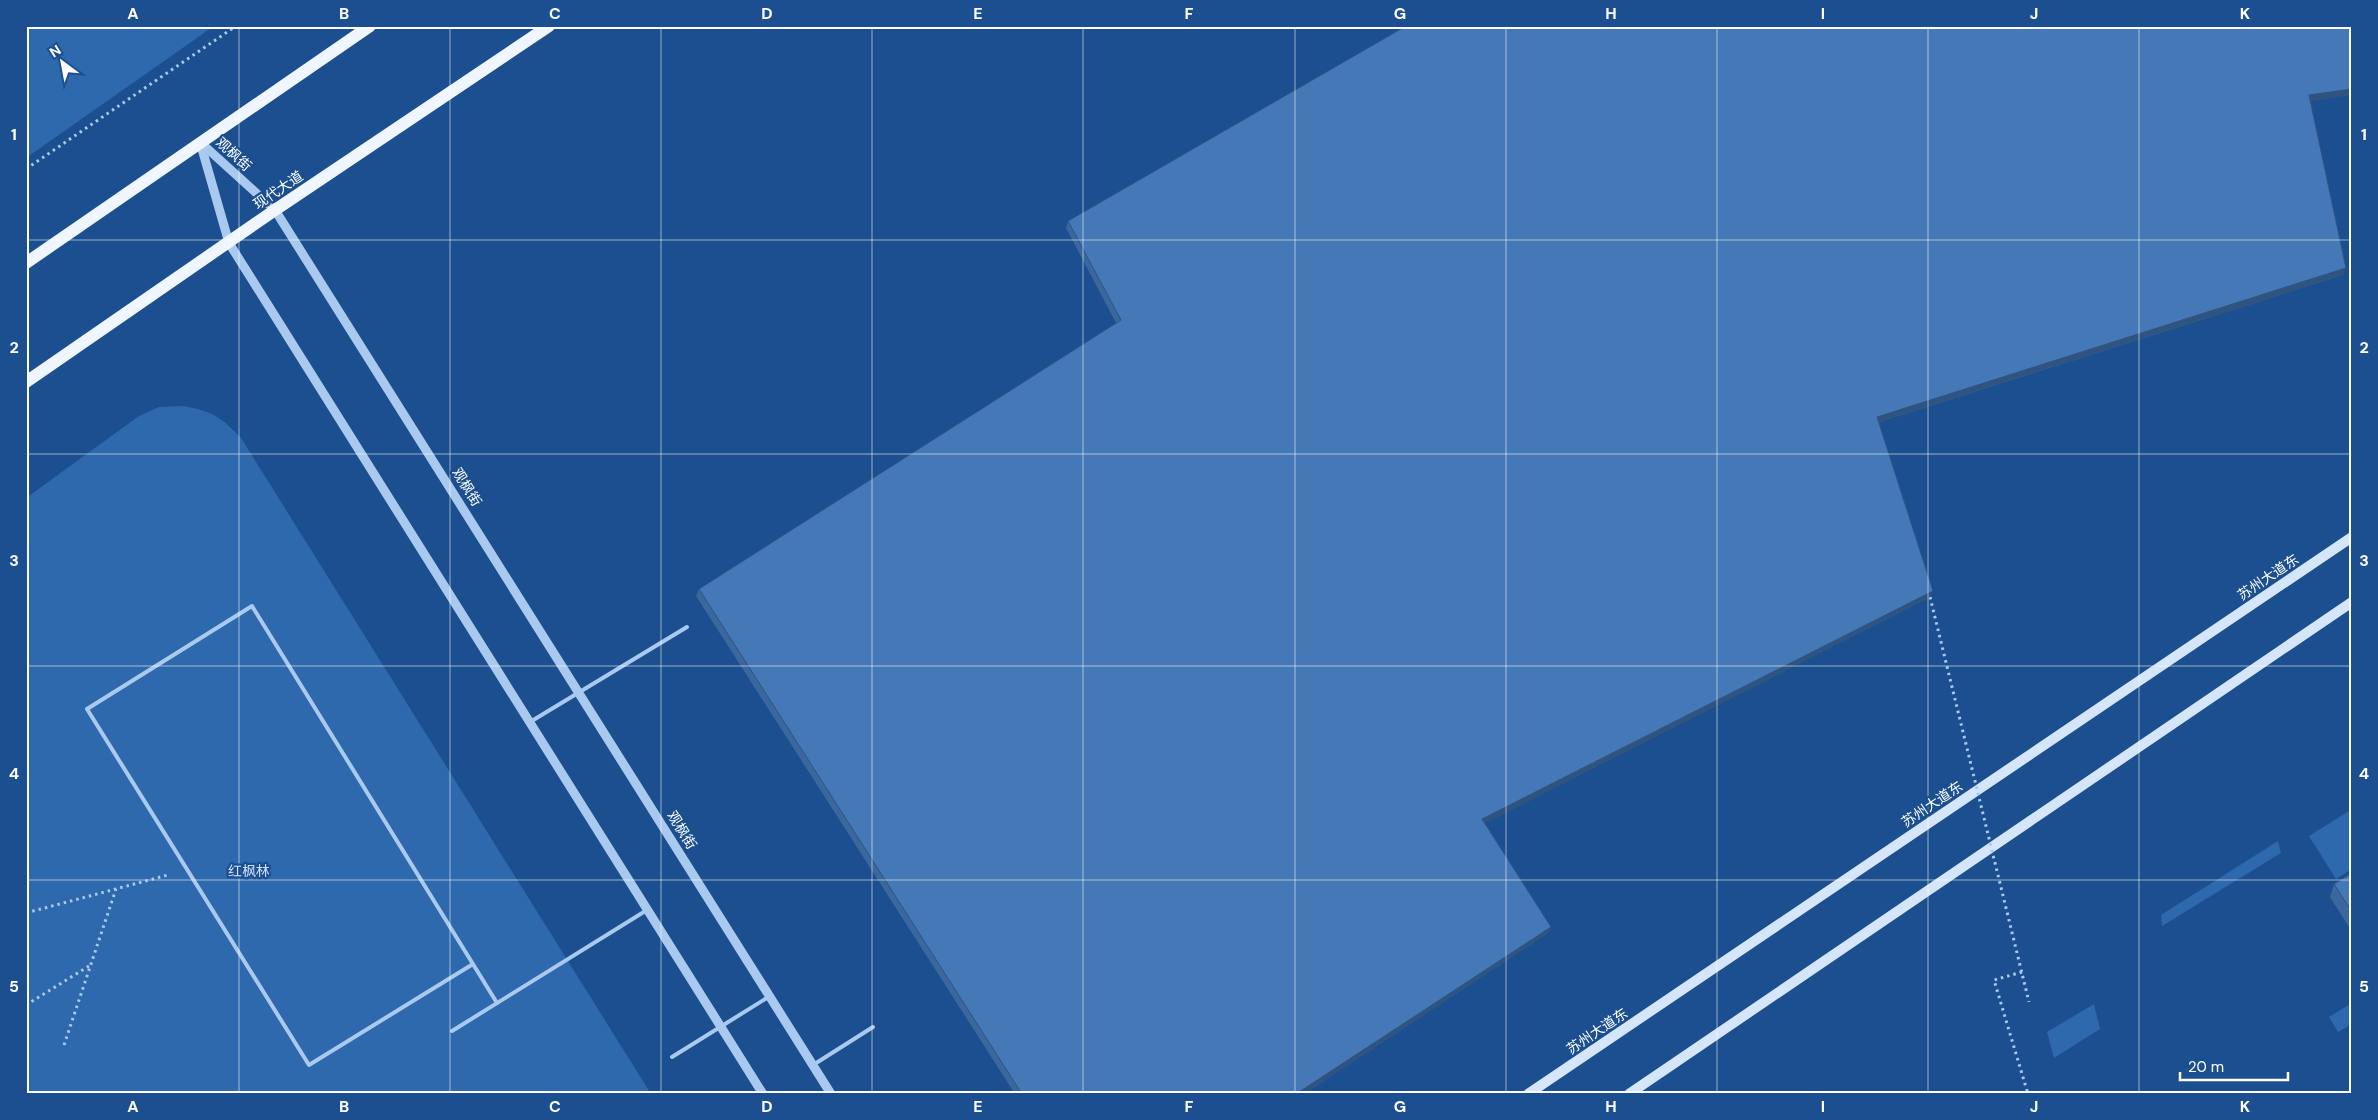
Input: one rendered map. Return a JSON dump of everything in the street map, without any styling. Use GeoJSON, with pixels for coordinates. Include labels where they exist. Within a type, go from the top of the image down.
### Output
{"type":"FeatureCollection","features":[{"type":"Feature","properties":{"kind":"main road"},"geometry":{"type":"LineString","coordinates":[[26,264],[370,26]]}},
{"type":"Feature","properties":{"kind":"main road","name":"现代大道"},"geometry":{"type":"LineString","coordinates":[[26,382],[276,210],[549,26]]}},
{"type":"Feature","properties":{"kind":"main road","name":"苏州大道东"},"geometry":{"type":"LineString","coordinates":[[1528,1094],[2352,537]]}},
{"type":"Feature","properties":{"kind":"main road"},"geometry":{"type":"LineString","coordinates":[[1630,1094],[2352,602]]}},
{"type":"Feature","properties":{"kind":"street","name":"观枫街"},"geometry":{"type":"LineString","coordinates":[[200,142],[276,210],[831,1094]]}},
{"type":"Feature","properties":{"kind":"street","name":"观枫街"},"geometry":{"type":"LineString","coordinates":[[200,142],[229,243],[763,1094]]}},
{"type":"Feature","properties":{"kind":"lane"},"geometry":{"type":"LineString","coordinates":[[473,964],[309,1065],[87,709],[252,606],[473,964],[497,1003]]}},
{"type":"Feature","properties":{"kind":"lane"},"geometry":{"type":"LineString","coordinates":[[530,722],[687,627]]}},
{"type":"Feature","properties":{"kind":"lane"},"geometry":{"type":"LineString","coordinates":[[452,1032],[647,910]]}},
{"type":"Feature","properties":{"kind":"lane"},"geometry":{"type":"LineString","coordinates":[[672,1057],[770,996]]}},
{"type":"Feature","properties":{"kind":"lane"},"geometry":{"type":"LineString","coordinates":[[813,1065],[873,1027]]}},
{"type":"Feature","properties":{"kind":"path"},"geometry":{"type":"LineString","coordinates":[[26,169],[236,26]]}},
{"type":"Feature","properties":{"kind":"path"},"geometry":{"type":"LineString","coordinates":[[1930,597],[2029,1002]]}},
{"type":"Feature","properties":{"kind":"path"},"geometry":{"type":"LineString","coordinates":[[26,913],[188,870]]}},
{"type":"Feature","properties":{"kind":"path"},"geometry":{"type":"LineString","coordinates":[[64,1045],[116,889]]}},
{"type":"Feature","properties":{"kind":"path"},"geometry":{"type":"LineString","coordinates":[[26,1006],[90,966]]}},
{"type":"Feature","properties":{"kind":"path"},"geometry":{"type":"LineString","coordinates":[[2022,972],[1994,980],[2028,1094]]}},
{"type":"Feature","properties":{"kind":"green space"},"geometry":{"type":"Polygon","coordinates":[[[26,26],[214,26],[26,158],[26,26]]]}},
{"type":"Feature","properties":{"kind":"green space","name":"红枫林"},"geometry":{"type":"Polygon","coordinates":[[[183,406],[201,410],[215,416],[228,425],[241,438],[651,1094],[26,1094],[26,498],[139,416],[159,407],[183,406]]]}},
{"type":"Feature","properties":{"kind":"green space"},"geometry":{"type":"Polygon","coordinates":[[[2352,809],[2352,869],[2336,879],[2309,836],[2352,809]]]}},
{"type":"Feature","properties":{"kind":"green space"},"geometry":{"type":"Polygon","coordinates":[[[2278,841],[2281,853],[2162,926],[2161,915],[2278,841]]]}},
{"type":"Feature","properties":{"kind":"green space"},"geometry":{"type":"Polygon","coordinates":[[[2352,1003],[2352,1024],[2338,1032],[2329,1017],[2352,1003]]]}},
{"type":"Feature","properties":{"kind":"green space"},"geometry":{"type":"Polygon","coordinates":[[[2094,1004],[2100,1029],[2054,1058],[2047,1032],[2094,1004]]]}},
{"type":"Feature","properties":{"kind":"building"},"geometry":{"type":"Polygon","coordinates":[[[1406,26],[2352,26],[2352,89],[2309,95],[2346,268],[1877,417],[1933,591],[1482,819],[1551,927],[1296,1094],[1022,1094],[699,589],[1121,320],[1068,221],[1406,26]]]}},
{"type":"Feature","properties":{"kind":"building"},"geometry":{"type":"Polygon","coordinates":[[[2352,873],[2352,912],[2334,884],[2352,873]]]}}]}
